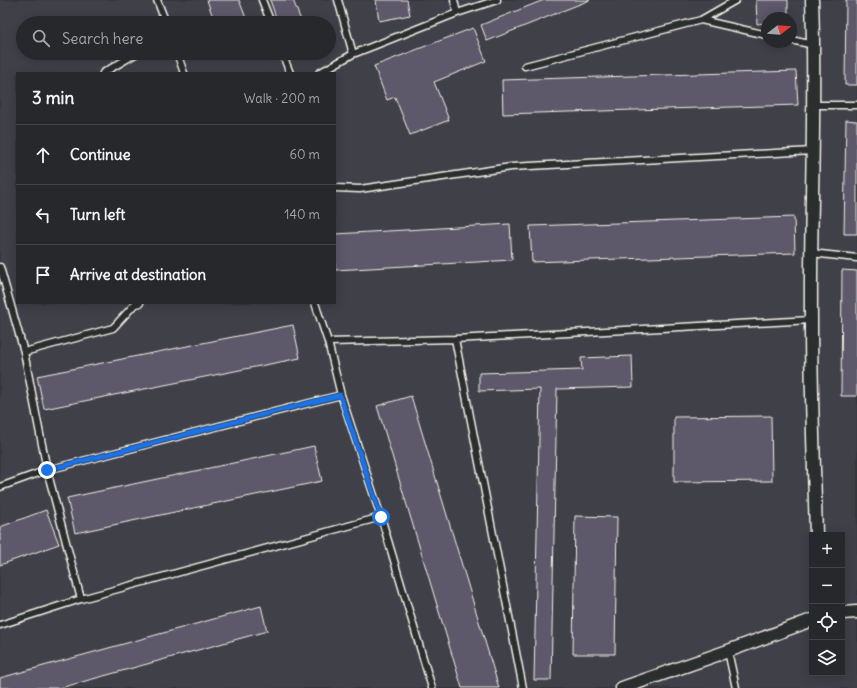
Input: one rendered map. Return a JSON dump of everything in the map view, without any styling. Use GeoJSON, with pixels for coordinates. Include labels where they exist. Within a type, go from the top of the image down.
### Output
{"type":"FeatureCollection","features":[{"type":"Feature","properties":{"kind":"street"},"geometry":{"type":"LineString","coordinates":[[812,0],[814,105],[811,320],[816,532]]}},
{"type":"Feature","properties":{"kind":"street"},"geometry":{"type":"LineString","coordinates":[[845,613],[857,612]]}},
{"type":"Feature","properties":{"kind":"street"},"geometry":{"type":"LineString","coordinates":[[622,688],[809,621]]}},
{"type":"Feature","properties":{"kind":"lane"},"geometry":{"type":"LineString","coordinates":[[157,0],[163,16]]}},
{"type":"Feature","properties":{"kind":"lane"},"geometry":{"type":"LineString","coordinates":[[262,0],[268,16]]}},
{"type":"Feature","properties":{"kind":"lane"},"geometry":{"type":"LineString","coordinates":[[338,0],[353,54]]}},
{"type":"Feature","properties":{"kind":"lane"},"geometry":{"type":"LineString","coordinates":[[454,0],[457,13]]}},
{"type":"Feature","properties":{"kind":"lane"},"geometry":{"type":"LineString","coordinates":[[321,72],[353,54],[457,13],[497,0]]}},
{"type":"Feature","properties":{"kind":"lane"},"geometry":{"type":"LineString","coordinates":[[525,66],[701,20],[736,0]]}},
{"type":"Feature","properties":{"kind":"lane"},"geometry":{"type":"LineString","coordinates":[[701,20],[761,34]]}},
{"type":"Feature","properties":{"kind":"lane"},"geometry":{"type":"LineString","coordinates":[[797,41],[814,45]]}},
{"type":"Feature","properties":{"kind":"lane"},"geometry":{"type":"LineString","coordinates":[[105,72],[125,60]]}},
{"type":"Feature","properties":{"kind":"lane"},"geometry":{"type":"LineString","coordinates":[[179,60],[184,72]]}},
{"type":"Feature","properties":{"kind":"lane"},"geometry":{"type":"LineString","coordinates":[[285,60],[290,72]]}},
{"type":"Feature","properties":{"kind":"lane"},"geometry":{"type":"LineString","coordinates":[[814,105],[857,105]]}},
{"type":"Feature","properties":{"kind":"lane"},"geometry":{"type":"LineString","coordinates":[[336,188],[360,189],[511,167],[813,152]]}},
{"type":"Feature","properties":{"kind":"lane"},"geometry":{"type":"LineString","coordinates":[[812,254],[857,258]]}},
{"type":"Feature","properties":{"kind":"lane"},"geometry":{"type":"LineString","coordinates":[[0,268],[24,352],[47,470],[81,599]]}},
{"type":"Feature","properties":{"kind":"lane"},"geometry":{"type":"LineString","coordinates":[[24,352],[113,328],[135,304]]}},
{"type":"Feature","properties":{"kind":"lane"},"geometry":{"type":"LineString","coordinates":[[315,304],[328,342],[340,395],[381,517],[432,688]]}},
{"type":"Feature","properties":{"kind":"lane"},"geometry":{"type":"LineString","coordinates":[[328,342],[455,339],[811,320]]}},
{"type":"Feature","properties":{"kind":"lane"},"geometry":{"type":"LineString","coordinates":[[455,339],[523,688]]}},
{"type":"Feature","properties":{"kind":"lane"},"geometry":{"type":"LineString","coordinates":[[0,487],[47,470],[340,395]]}},
{"type":"Feature","properties":{"kind":"lane"},"geometry":{"type":"LineString","coordinates":[[0,625],[81,599],[381,517]]}},
{"type":"Feature","properties":{"kind":"lane"},"geometry":{"type":"LineString","coordinates":[[728,651],[736,688]]}},
{"type":"Feature","properties":{"kind":"shaded area"},"geometry":{"type":"Polygon","coordinates":[[[0,0],[857,0],[857,688],[0,688],[0,0]]]}},
{"type":"Feature","properties":{"kind":"building"},"geometry":{"type":"Polygon","coordinates":[[[207,0],[239,0],[245,16],[213,16],[207,0]]]}},
{"type":"Feature","properties":{"kind":"building"},"geometry":{"type":"Polygon","coordinates":[[[270,0],[293,0],[299,16],[276,16],[270,0]]]}},
{"type":"Feature","properties":{"kind":"building"},"geometry":{"type":"Polygon","coordinates":[[[376,0],[407,0],[410,15],[379,21],[376,0]]]}},
{"type":"Feature","properties":{"kind":"building"},"geometry":{"type":"Polygon","coordinates":[[[544,0],[590,0],[487,41],[481,25],[544,0]]]}},
{"type":"Feature","properties":{"kind":"building"},"geometry":{"type":"Polygon","coordinates":[[[756,0],[788,0],[788,12],[761,12],[761,24],[757,24],[756,0]]]}},
{"type":"Feature","properties":{"kind":"building"},"geometry":{"type":"Polygon","coordinates":[[[846,0],[857,0],[857,85],[845,85],[846,0]]]}},
{"type":"Feature","properties":{"kind":"building"},"geometry":{"type":"Polygon","coordinates":[[[473,28],[486,61],[434,82],[449,120],[410,135],[395,97],[387,100],[374,66],[473,28]]]}},
{"type":"Feature","properties":{"kind":"building"},"geometry":{"type":"Polygon","coordinates":[[[796,71],[798,105],[503,114],[502,80],[796,71]]]}},
{"type":"Feature","properties":{"kind":"building"},"geometry":{"type":"Polygon","coordinates":[[[846,120],[857,121],[857,234],[844,234],[846,120]]]}},
{"type":"Feature","properties":{"kind":"building"},"geometry":{"type":"Polygon","coordinates":[[[794,217],[795,253],[532,262],[530,226],[794,217]]]}},
{"type":"Feature","properties":{"kind":"building"},"geometry":{"type":"Polygon","coordinates":[[[510,224],[512,260],[336,270],[336,234],[510,224]]]}},
{"type":"Feature","properties":{"kind":"building"},"geometry":{"type":"Polygon","coordinates":[[[842,270],[857,271],[857,396],[841,396],[842,270]]]}},
{"type":"Feature","properties":{"kind":"building"},"geometry":{"type":"Polygon","coordinates":[[[293,325],[300,358],[44,409],[37,376],[293,325]]]}},
{"type":"Feature","properties":{"kind":"building"},"geometry":{"type":"Polygon","coordinates":[[[632,356],[633,387],[557,389],[551,680],[534,680],[540,389],[479,391],[479,373],[582,370],[581,358],[632,356]]]}},
{"type":"Feature","properties":{"kind":"building"},"geometry":{"type":"Polygon","coordinates":[[[411,396],[499,688],[462,688],[377,406],[411,396]]]}},
{"type":"Feature","properties":{"kind":"building"},"geometry":{"type":"Polygon","coordinates":[[[771,416],[772,481],[674,482],[674,417],[771,416]]]}},
{"type":"Feature","properties":{"kind":"building"},"geometry":{"type":"Polygon","coordinates":[[[314,446],[322,481],[75,533],[67,498],[314,446]]]}},
{"type":"Feature","properties":{"kind":"building"},"geometry":{"type":"Polygon","coordinates":[[[46,510],[59,544],[0,565],[0,527],[46,510]]]}},
{"type":"Feature","properties":{"kind":"building"},"geometry":{"type":"Polygon","coordinates":[[[575,516],[617,517],[615,654],[573,654],[575,516]]]}},
{"type":"Feature","properties":{"kind":"building"},"geometry":{"type":"Polygon","coordinates":[[[261,606],[267,631],[60,688],[0,688],[0,678],[261,606]]]}},
{"type":"Feature","properties":{"kind":"route"},"geometry":{"type":"LineString","coordinates":[[47,470],[340,395],[381,517]]}}]}
